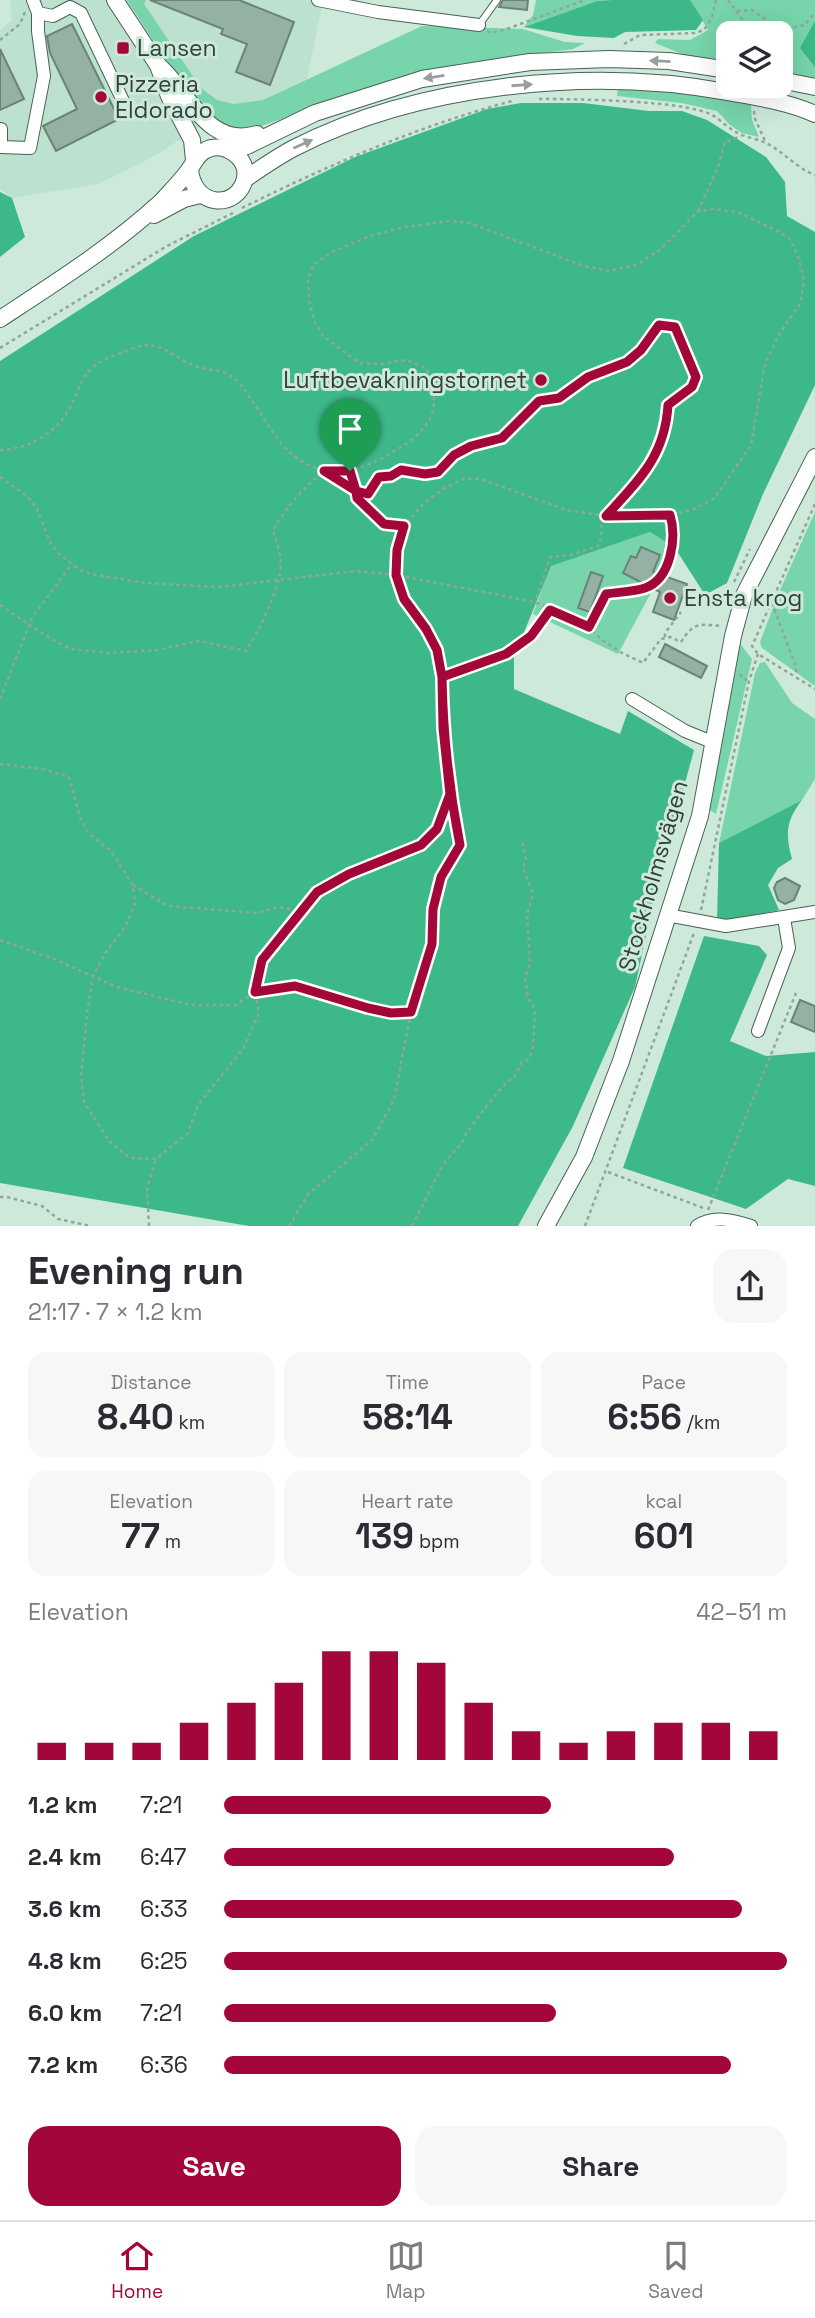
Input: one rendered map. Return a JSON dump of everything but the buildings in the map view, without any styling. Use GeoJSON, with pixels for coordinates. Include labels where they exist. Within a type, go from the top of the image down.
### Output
{"type":"FeatureCollection","features":[{"type":"Feature","properties":{"kind":"main road"},"geometry":{"type":"LineString","coordinates":[[115,0],[206,137],[241,159],[246,168],[241,188],[227,198],[216,201],[200,195],[184,199],[127,230]]}},
{"type":"Feature","properties":{"kind":"main road"},"geometry":{"type":"LineString","coordinates":[[158,65],[215,129],[224,135],[237,138],[422,79],[530,62],[609,59],[668,61],[716,68]]}},
{"type":"Feature","properties":{"kind":"main road"},"geometry":{"type":"LineString","coordinates":[[158,65],[169,96],[192,140],[191,178],[200,195]]}},
{"type":"Feature","properties":{"kind":"main road"},"geometry":{"type":"LineString","coordinates":[[245,179],[294,148],[359,120],[429,101],[501,87],[577,82],[640,82],[759,98],[815,114]]}},
{"type":"Feature","properties":{"kind":"main road"},"geometry":{"type":"LineString","coordinates":[[793,83],[815,87]]}},
{"type":"Feature","properties":{"kind":"main road"},"geometry":{"type":"LineString","coordinates":[[0,319],[127,230],[162,201],[206,149],[247,146],[315,113]]}},
{"type":"Feature","properties":{"kind":"main road","name":"Stockholmsvägen"},"geometry":{"type":"LineString","coordinates":[[546,1226],[583,1157],[621,1061],[700,816],[733,636],[744,594],[815,457]]}},
{"type":"Feature","properties":{"kind":"street"},"geometry":{"type":"LineString","coordinates":[[318,0],[378,12],[479,25]]}},
{"type":"Feature","properties":{"kind":"street"},"geometry":{"type":"LineString","coordinates":[[32,7],[52,16],[70,7],[81,13],[124,103]]}},
{"type":"Feature","properties":{"kind":"street"},"geometry":{"type":"LineString","coordinates":[[1,129],[1,148],[30,148],[44,76],[32,7]]}},
{"type":"Feature","properties":{"kind":"street"},"geometry":{"type":"LineString","coordinates":[[632,699],[685,731],[712,742]]}},
{"type":"Feature","properties":{"kind":"street"},"geometry":{"type":"LineString","coordinates":[[667,915],[726,926],[815,912]]}},
{"type":"Feature","properties":{"kind":"street"},"geometry":{"type":"LineString","coordinates":[[758,1031],[789,948],[784,918]]}},
{"type":"Feature","properties":{"kind":"street"},"geometry":{"type":"LineString","coordinates":[[697,1226],[702,1222],[728,1219],[751,1226]]}},
{"type":"Feature","properties":{"kind":"lane"},"geometry":{"type":"LineString","coordinates":[[479,25],[497,0]]}},
{"type":"Feature","properties":{"kind":"path"},"geometry":{"type":"LineString","coordinates":[[479,25],[491,33],[504,30],[585,0]]}},
{"type":"Feature","properties":{"kind":"path"},"geometry":{"type":"LineString","coordinates":[[624,44],[640,35],[695,33],[704,30],[712,17],[716,0]]}},
{"type":"Feature","properties":{"kind":"path"},"geometry":{"type":"LineString","coordinates":[[728,0],[744,21]]}},
{"type":"Feature","properties":{"kind":"path"},"geometry":{"type":"LineString","coordinates":[[0,40],[20,24],[32,7]]}},
{"type":"Feature","properties":{"kind":"path"},"geometry":{"type":"LineString","coordinates":[[737,11],[752,10],[780,30],[805,25],[815,13]]}},
{"type":"Feature","properties":{"kind":"path"},"geometry":{"type":"LineString","coordinates":[[0,348],[167,246],[286,186],[414,131],[521,99]]}},
{"type":"Feature","properties":{"kind":"path"},"geometry":{"type":"LineString","coordinates":[[533,99],[580,99],[685,107],[713,114],[742,136],[766,143],[806,172],[815,174]]}},
{"type":"Feature","properties":{"kind":"path"},"geometry":{"type":"LineString","coordinates":[[754,104],[755,119],[766,143]]}},
{"type":"Feature","properties":{"kind":"path"},"geometry":{"type":"LineString","coordinates":[[0,605],[70,649],[109,653],[158,650],[199,640],[246,651],[256,635],[278,580],[281,562],[273,531],[284,511],[303,489],[324,471],[365,468],[401,447],[421,431],[434,412],[435,391],[426,368],[406,360],[381,364],[359,363],[323,336],[314,321],[309,299],[308,279],[314,264],[332,252],[370,236],[405,227],[449,221],[469,223],[584,266],[610,271],[638,264],[661,249],[698,211],[725,142],[742,136]]}},
{"type":"Feature","properties":{"kind":"path"},"geometry":{"type":"LineString","coordinates":[[289,1226],[308,1194],[372,1140],[394,1100],[411,1012],[432,944],[433,909],[441,877],[460,845],[450,794],[443,728],[442,677],[437,650],[426,629],[404,599],[396,575],[397,550],[404,526],[422,505],[443,489],[463,479],[481,479],[566,510],[606,516],[670,515],[694,509],[715,498],[751,445],[765,363],[780,333],[800,304],[804,280],[790,239],[778,230],[737,212],[713,209],[698,211]]}},
{"type":"Feature","properties":{"kind":"path"},"geometry":{"type":"LineString","coordinates":[[0,450],[15,450],[38,440],[55,427],[70,408],[77,387],[91,368],[110,356],[146,345],[172,352],[195,367],[221,370],[237,380],[284,446],[356,491],[368,494],[379,477],[391,476],[401,470],[425,474],[438,472],[454,455],[471,446],[502,438],[539,401],[559,398],[588,377],[627,362],[641,350],[659,325],[675,327],[696,377],[692,387],[668,405],[667,427],[653,461],[606,516],[600,530],[600,545],[571,555],[550,557],[534,601]]}},
{"type":"Feature","properties":{"kind":"path"},"geometry":{"type":"LineString","coordinates":[[350,471],[357,498],[384,524],[404,526]]}},
{"type":"Feature","properties":{"kind":"path"},"geometry":{"type":"LineString","coordinates":[[0,477],[28,497],[37,509],[51,544],[60,555],[91,574],[145,583],[219,587],[355,571],[396,575],[534,601],[589,627],[602,640],[643,663],[665,637],[665,633],[681,612]]}},
{"type":"Feature","properties":{"kind":"path"},"geometry":{"type":"LineString","coordinates":[[752,646],[815,504]]}},
{"type":"Feature","properties":{"kind":"path"},"geometry":{"type":"LineString","coordinates":[[589,627],[606,594],[646,588],[656,580],[672,556],[673,524],[670,515]]}},
{"type":"Feature","properties":{"kind":"path"},"geometry":{"type":"LineString","coordinates":[[0,699],[32,618],[72,564]]}},
{"type":"Feature","properties":{"kind":"path"},"geometry":{"type":"LineString","coordinates":[[772,603],[797,676]]}},
{"type":"Feature","properties":{"kind":"path"},"geometry":{"type":"LineString","coordinates":[[442,677],[506,654],[531,636],[550,610]]}},
{"type":"Feature","properties":{"kind":"path"},"geometry":{"type":"LineString","coordinates":[[665,637],[681,642],[691,627],[702,624],[725,626],[725,635],[733,636]]}},
{"type":"Feature","properties":{"kind":"path"},"geometry":{"type":"LineString","coordinates":[[751,640],[758,654],[815,689]]}},
{"type":"Feature","properties":{"kind":"path"},"geometry":{"type":"LineString","coordinates":[[585,1226],[698,922],[749,681],[758,654]]}},
{"type":"Feature","properties":{"kind":"path"},"geometry":{"type":"LineString","coordinates":[[0,764],[42,769],[69,777],[80,818],[89,834],[110,850],[133,885],[168,906],[257,913],[278,907],[302,911]]}},
{"type":"Feature","properties":{"kind":"path"},"geometry":{"type":"LineString","coordinates":[[149,1226],[147,1188],[156,1159],[188,1133],[198,1105],[243,1049],[259,1013],[255,992],[262,960],[317,892],[349,874],[421,845],[437,829],[450,794]]}},
{"type":"Feature","properties":{"kind":"path"},"geometry":{"type":"LineString","coordinates":[[412,1226],[444,1163],[461,1144],[485,1108],[515,1076],[522,1062],[529,1059],[533,1047],[535,1010],[528,998],[525,978],[530,964],[527,914],[533,894],[523,868],[526,859],[522,841]]}},
{"type":"Feature","properties":{"kind":"path"},"geometry":{"type":"LineString","coordinates":[[133,885],[135,904],[125,927],[106,952],[93,976],[81,1076],[84,1102],[94,1122],[109,1141],[130,1158],[156,1159]]}},
{"type":"Feature","properties":{"kind":"path"},"geometry":{"type":"LineString","coordinates":[[0,940],[117,987],[191,1005],[236,1005],[255,992],[295,986],[368,1008],[391,1013],[411,1012]]}},
{"type":"Feature","properties":{"kind":"path"},"geometry":{"type":"LineString","coordinates":[[607,1171],[708,1210],[796,993]]}},
{"type":"Feature","properties":{"kind":"path"},"geometry":{"type":"LineString","coordinates":[[0,1197],[7,1196],[42,1206],[58,1219],[91,1226]]}},
{"type":"Feature","properties":{"kind":"shaded area"},"geometry":{"type":"Polygon","coordinates":[[[10,0],[323,0],[307,79],[263,100],[234,105],[151,158],[98,184],[12,198],[0,189],[0,30],[12,20],[10,0]]]}},
{"type":"Feature","properties":{"kind":"green space"},"geometry":{"type":"Polygon","coordinates":[[[127,0],[146,0],[144,4],[201,88],[217,100],[234,104],[263,100],[422,26],[523,29],[565,42],[585,43],[573,49],[460,64],[387,81],[245,132],[224,129],[182,85],[127,0]]]}},
{"type":"Feature","properties":{"kind":"green space"},"geometry":{"type":"Polygon","coordinates":[[[536,0],[612,0],[597,1],[524,27],[533,15],[536,0]]]}},
{"type":"Feature","properties":{"kind":"green space"},"geometry":{"type":"Polygon","coordinates":[[[690,0],[815,0],[815,79],[793,74],[793,21],[716,21],[716,59],[687,56],[655,43],[658,39],[690,40],[708,30],[690,0]]]}},
{"type":"Feature","properties":{"kind":"green space"},"geometry":{"type":"Polygon","coordinates":[[[690,0],[703,20],[696,30],[625,32],[614,38],[577,36],[524,27],[597,1],[690,0]]]}},
{"type":"Feature","properties":{"kind":"green space"},"geometry":{"type":"Polygon","coordinates":[[[815,21],[815,67],[800,48],[815,21]]]}},
{"type":"Feature","properties":{"kind":"green space"},"geometry":{"type":"Polygon","coordinates":[[[618,88],[729,98],[751,105],[752,120],[759,137],[742,133],[717,111],[681,103],[617,96],[618,88]]]}},
{"type":"Feature","properties":{"kind":"green space"},"geometry":{"type":"Polygon","coordinates":[[[521,103],[583,103],[649,111],[682,111],[707,120],[766,157],[785,182],[787,216],[815,232],[815,385],[763,494],[727,583],[705,595],[675,548],[650,532],[551,566],[514,657],[514,689],[620,734],[628,711],[694,750],[656,889],[635,987],[573,1126],[518,1226],[249,1226],[0,1183],[0,361],[194,236],[355,157],[487,109],[521,103]]]}},
{"type":"Feature","properties":{"kind":"green space"},"geometry":{"type":"Polygon","coordinates":[[[0,192],[12,198],[25,237],[0,257],[0,192]]]}},
{"type":"Feature","properties":{"kind":"green space"},"geometry":{"type":"Polygon","coordinates":[[[815,512],[815,686],[762,648],[760,642],[815,512]]]}},
{"type":"Feature","properties":{"kind":"green space"},"geometry":{"type":"Polygon","coordinates":[[[650,532],[675,548],[618,654],[533,614],[550,566],[650,532]]]}},
{"type":"Feature","properties":{"kind":"green space"},"geometry":{"type":"Polygon","coordinates":[[[738,641],[752,659],[716,814],[708,809],[738,641]]]}},
{"type":"Feature","properties":{"kind":"green space"},"geometry":{"type":"Polygon","coordinates":[[[765,662],[792,703],[815,719],[815,779],[802,800],[719,843],[755,673],[760,663],[765,662]]]}},
{"type":"Feature","properties":{"kind":"green space"},"geometry":{"type":"Polygon","coordinates":[[[802,800],[788,828],[792,859],[778,868],[768,885],[779,910],[735,920],[717,920],[719,843],[802,800]]]}},
{"type":"Feature","properties":{"kind":"green space"},"geometry":{"type":"Polygon","coordinates":[[[704,936],[759,946],[767,955],[730,1041],[766,1056],[815,1052],[815,1186],[788,1179],[746,1209],[623,1168],[704,936]]]}},
{"type":"Feature","properties":{"kind":"place","name":"Lansen"},"geometry":{"type":"Point","coordinates":[123,48]}},
{"type":"Feature","properties":{"kind":"place","name":"Pizzeria Eldorado"},"geometry":{"type":"Point","coordinates":[101,97]}},
{"type":"Feature","properties":{"kind":"place","name":"Luftbevakningstornet"},"geometry":{"type":"Point","coordinates":[541,380]}},
{"type":"Feature","properties":{"kind":"place","name":"Ensta krog"},"geometry":{"type":"Point","coordinates":[670,598]}},
{"type":"Feature","properties":{"kind":"route"},"geometry":{"type":"LineString","coordinates":[[350,471],[324,471],[356,491],[357,498],[384,524],[404,526],[397,550],[396,575],[404,599],[426,629],[437,650],[442,677],[443,728],[450,794],[437,829],[421,845],[349,874],[317,892],[262,960],[255,992],[295,986],[368,1008],[391,1013],[411,1012],[432,944],[433,909],[441,877],[460,845],[450,794],[443,728],[442,677],[506,654],[531,636],[550,610],[589,627],[606,594],[646,588],[656,580],[672,556],[673,524],[670,515],[606,516],[653,461],[667,427],[668,405],[685,394],[696,377],[675,327],[659,325],[641,350],[627,362],[588,377],[559,398],[539,401],[502,438],[471,446],[454,455],[438,472],[425,474],[401,470],[391,476],[379,477],[371,491],[363,495],[356,491],[350,471]]}}]}
